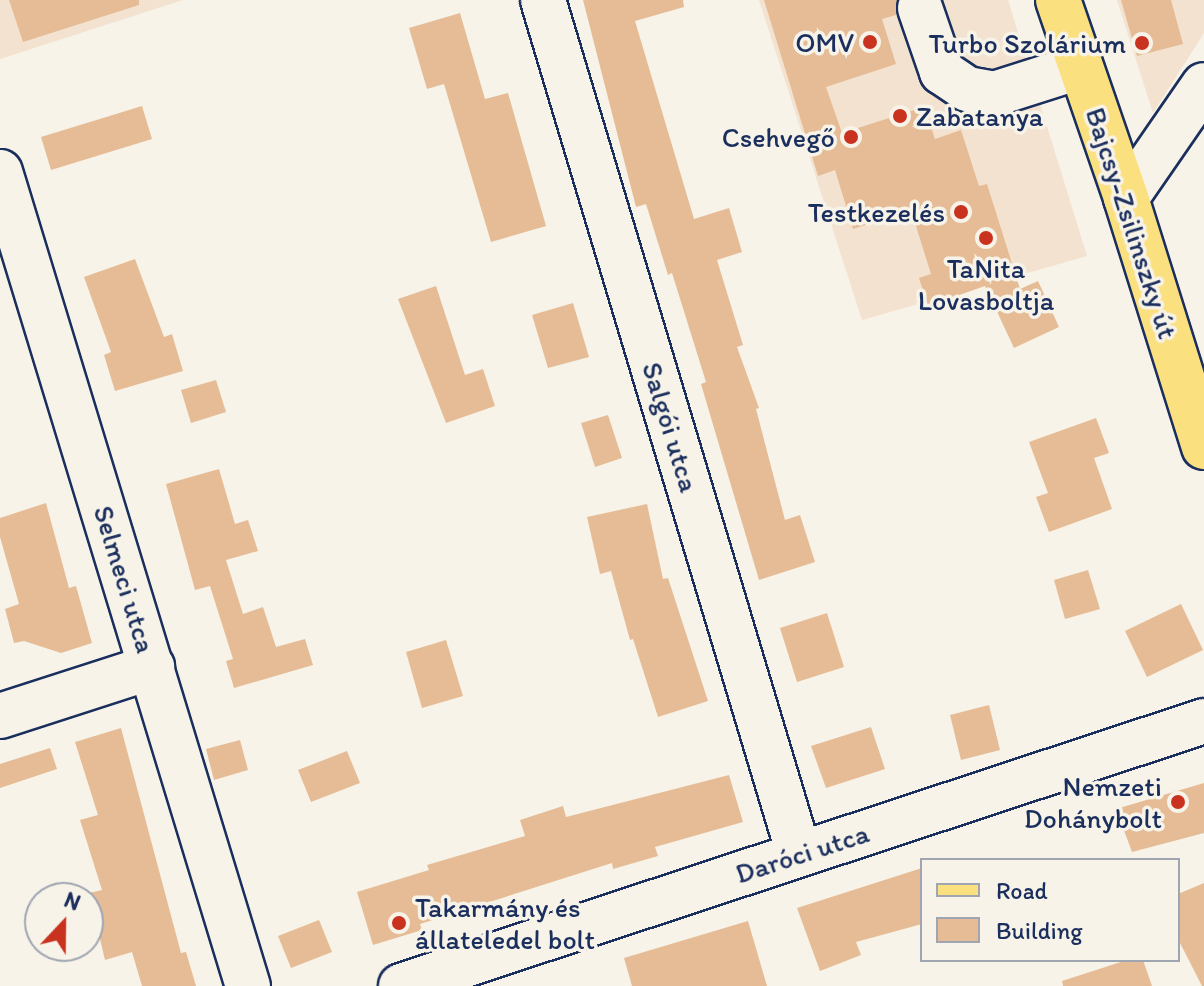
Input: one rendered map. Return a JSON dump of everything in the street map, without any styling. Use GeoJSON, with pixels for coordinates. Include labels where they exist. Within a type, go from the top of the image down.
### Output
{"type":"FeatureCollection","features":[{"type":"Feature","properties":{"kind":"main road","name":"Bajcsy-Zsilinszky út"},"geometry":{"type":"LineString","coordinates":[[1058,0],[1126,198],[1204,447]]}},
{"type":"Feature","properties":{"kind":"street","name":"Salgói utca"},"geometry":{"type":"LineString","coordinates":[[543,0],[799,854]]}},
{"type":"Feature","properties":{"kind":"street"},"geometry":{"type":"LineString","coordinates":[[920,8],[942,72],[967,89],[994,94],[1079,67]]}},
{"type":"Feature","properties":{"kind":"street"},"geometry":{"type":"LineString","coordinates":[[1126,198],[1204,85]]}},
{"type":"Feature","properties":{"kind":"street","name":"Selmeci utca"},"geometry":{"type":"LineString","coordinates":[[0,172],[248,986]]}},
{"type":"Feature","properties":{"kind":"street"},"geometry":{"type":"LineString","coordinates":[[0,716],[152,667]]}},
{"type":"Feature","properties":{"kind":"street","name":"Daróci utca"},"geometry":{"type":"LineString","coordinates":[[401,986],[1204,721]]}},
{"type":"Feature","properties":{"kind":"shaded area"},"geometry":{"type":"Polygon","coordinates":[[[0,0],[183,0],[0,59],[0,0]]]}},
{"type":"Feature","properties":{"kind":"shaded area"},"geometry":{"type":"Polygon","coordinates":[[[759,0],[1008,0],[1087,256],[862,320],[759,0]]]}},
{"type":"Feature","properties":{"kind":"shaded area"},"geometry":{"type":"Polygon","coordinates":[[[1117,0],[1204,0],[1204,33],[1153,113],[1117,0]]]}},
{"type":"Feature","properties":{"kind":"building"},"geometry":{"type":"Polygon","coordinates":[[[9,0],[139,0],[139,5],[23,42],[9,0]]]}},
{"type":"Feature","properties":{"kind":"building"},"geometry":{"type":"Polygon","coordinates":[[[583,0],[683,0],[684,7],[635,21],[694,219],[729,208],[742,252],[717,260],[743,345],[737,347],[759,408],[756,409],[785,520],[800,515],[815,562],[759,580],[701,384],[706,382],[672,273],[668,275],[646,204],[636,207],[583,0]]]}},
{"type":"Feature","properties":{"kind":"building"},"geometry":{"type":"Polygon","coordinates":[[[764,0],[897,0],[896,15],[882,19],[896,64],[826,87],[842,133],[924,107],[935,139],[961,130],[979,186],[987,184],[1020,289],[1038,281],[1059,327],[1014,348],[985,286],[928,306],[919,278],[931,274],[911,210],[853,229],[835,170],[818,176],[764,0]]]}},
{"type":"Feature","properties":{"kind":"building"},"geometry":{"type":"Polygon","coordinates":[[[1121,0],[1171,0],[1183,44],[1137,56],[1121,0]]]}},
{"type":"Feature","properties":{"kind":"building"},"geometry":{"type":"Polygon","coordinates":[[[460,13],[485,99],[508,93],[546,226],[491,242],[444,84],[427,89],[409,28],[460,13]]]}},
{"type":"Feature","properties":{"kind":"building"},"geometry":{"type":"Polygon","coordinates":[[[142,106],[152,139],[51,170],[41,137],[142,106]]]}},
{"type":"Feature","properties":{"kind":"building"},"geometry":{"type":"Polygon","coordinates":[[[135,259],[164,337],[172,334],[183,371],[115,391],[104,355],[111,352],[84,277],[135,259]]]}},
{"type":"Feature","properties":{"kind":"building"},"geometry":{"type":"Polygon","coordinates":[[[436,286],[465,375],[483,369],[495,406],[446,423],[398,299],[436,286]]]}},
{"type":"Feature","properties":{"kind":"building"},"geometry":{"type":"Polygon","coordinates":[[[573,303],[589,357],[548,368],[532,315],[573,303]]]}},
{"type":"Feature","properties":{"kind":"building"},"geometry":{"type":"Polygon","coordinates":[[[216,380],[226,412],[191,423],[181,390],[216,380]]]}},
{"type":"Feature","properties":{"kind":"building"},"geometry":{"type":"Polygon","coordinates":[[[608,415],[622,458],[595,467],[581,423],[608,415]]]}},
{"type":"Feature","properties":{"kind":"building"},"geometry":{"type":"Polygon","coordinates":[[[1096,418],[1109,453],[1094,458],[1112,509],[1049,532],[1036,497],[1048,493],[1029,442],[1096,418]]]}},
{"type":"Feature","properties":{"kind":"building"},"geometry":{"type":"Polygon","coordinates":[[[219,469],[235,524],[248,520],[258,551],[226,560],[243,614],[263,607],[276,647],[305,639],[313,665],[234,688],[226,661],[233,659],[210,586],[195,590],[166,484],[219,469]]]}},
{"type":"Feature","properties":{"kind":"building"},"geometry":{"type":"Polygon","coordinates":[[[46,503],[69,588],[76,586],[92,643],[61,653],[24,641],[14,643],[5,609],[19,604],[0,537],[0,518],[46,503]]]}},
{"type":"Feature","properties":{"kind":"building"},"geometry":{"type":"Polygon","coordinates":[[[647,504],[663,579],[668,578],[708,701],[658,717],[633,639],[630,640],[611,571],[600,574],[587,517],[647,504]]]}},
{"type":"Feature","properties":{"kind":"building"},"geometry":{"type":"Polygon","coordinates":[[[1088,570],[1100,609],[1065,619],[1054,580],[1088,570]]]}},
{"type":"Feature","properties":{"kind":"building"},"geometry":{"type":"Polygon","coordinates":[[[1181,604],[1203,650],[1147,677],[1125,631],[1181,604]]]}},
{"type":"Feature","properties":{"kind":"building"},"geometry":{"type":"Polygon","coordinates":[[[827,613],[844,667],[797,682],[780,628],[827,613]]]}},
{"type":"Feature","properties":{"kind":"building"},"geometry":{"type":"Polygon","coordinates":[[[446,640],[463,696],[422,708],[406,652],[446,640]]]}},
{"type":"Feature","properties":{"kind":"building"},"geometry":{"type":"Polygon","coordinates":[[[989,705],[1000,750],[961,760],[950,715],[989,705]]]}},
{"type":"Feature","properties":{"kind":"building"},"geometry":{"type":"Polygon","coordinates":[[[871,727],[885,769],[826,788],[811,746],[871,727]]]}},
{"type":"Feature","properties":{"kind":"building"},"geometry":{"type":"Polygon","coordinates":[[[121,728],[181,953],[186,952],[196,986],[142,986],[132,952],[105,960],[104,882],[99,882],[80,820],[98,815],[75,742],[121,728]]]}},
{"type":"Feature","properties":{"kind":"building"},"geometry":{"type":"Polygon","coordinates":[[[240,740],[248,770],[214,780],[206,749],[240,740]]]}},
{"type":"Feature","properties":{"kind":"building"},"geometry":{"type":"Polygon","coordinates":[[[50,748],[57,769],[0,788],[0,764],[50,748]]]}},
{"type":"Feature","properties":{"kind":"building"},"geometry":{"type":"Polygon","coordinates":[[[347,751],[360,783],[311,802],[298,770],[347,751]]]}},
{"type":"Feature","properties":{"kind":"building"},"geometry":{"type":"Polygon","coordinates":[[[729,775],[743,822],[655,847],[658,856],[613,869],[612,863],[420,924],[422,930],[373,945],[357,892],[429,870],[427,865],[525,836],[520,820],[563,806],[566,817],[729,775]]]}},
{"type":"Feature","properties":{"kind":"building"},"geometry":{"type":"Polygon","coordinates":[[[1204,783],[1204,833],[1132,852],[1116,809],[1204,783]]]}},
{"type":"Feature","properties":{"kind":"building"},"geometry":{"type":"Polygon","coordinates":[[[920,869],[920,925],[856,942],[861,955],[820,971],[797,908],[920,869]]]}},
{"type":"Feature","properties":{"kind":"building"},"geometry":{"type":"Polygon","coordinates":[[[1204,883],[1204,986],[1180,943],[1180,893],[1204,883]]]}},
{"type":"Feature","properties":{"kind":"building"},"geometry":{"type":"Polygon","coordinates":[[[319,920],[332,952],[291,968],[278,936],[319,920]]]}},
{"type":"Feature","properties":{"kind":"building"},"geometry":{"type":"Polygon","coordinates":[[[748,921],[767,986],[632,986],[624,958],[748,921]]]}},
{"type":"Feature","properties":{"kind":"building"},"geometry":{"type":"Polygon","coordinates":[[[1121,962],[1144,962],[1152,986],[1063,986],[1062,981],[1121,962]]]}},
{"type":"Feature","properties":{"kind":"place","name":"OMV"},"geometry":{"type":"Point","coordinates":[870,42]}},
{"type":"Feature","properties":{"kind":"place","name":"Turbo Szolárium"},"geometry":{"type":"Point","coordinates":[1142,43]}},
{"type":"Feature","properties":{"kind":"place","name":"Zabatanya"},"geometry":{"type":"Point","coordinates":[900,116]}},
{"type":"Feature","properties":{"kind":"place","name":"Csehvegő"},"geometry":{"type":"Point","coordinates":[851,137]}},
{"type":"Feature","properties":{"kind":"place","name":"Testkezelés"},"geometry":{"type":"Point","coordinates":[961,212]}},
{"type":"Feature","properties":{"kind":"place","name":"TaNita Lovasboltja"},"geometry":{"type":"Point","coordinates":[986,238]}},
{"type":"Feature","properties":{"kind":"place","name":"Nemzeti Dohánybolt"},"geometry":{"type":"Point","coordinates":[1178,802]}},
{"type":"Feature","properties":{"kind":"place","name":"Takarmány és állateledel bolt"},"geometry":{"type":"Point","coordinates":[399,923]}}]}
